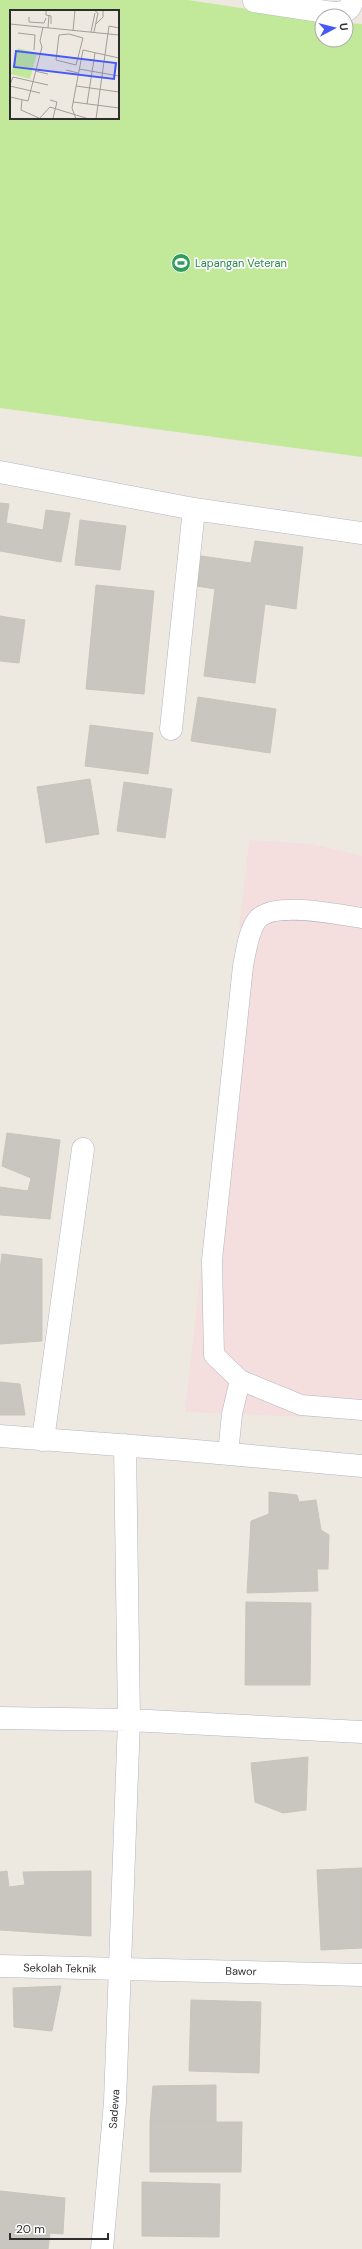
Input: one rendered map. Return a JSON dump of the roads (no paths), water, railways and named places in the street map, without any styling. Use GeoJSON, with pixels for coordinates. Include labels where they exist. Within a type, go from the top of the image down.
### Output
{"type":"FeatureCollection","features":[{"type":"Feature","properties":{"kind":"street"},"geometry":{"type":"LineString","coordinates":[[254,2],[333,13],[344,13],[351,6],[352,0]]}},
{"type":"Feature","properties":{"kind":"street"},"geometry":{"type":"LineString","coordinates":[[0,472],[194,509],[362,534]]}},
{"type":"Feature","properties":{"kind":"street"},"geometry":{"type":"LineString","coordinates":[[171,729],[194,509]]}},
{"type":"Feature","properties":{"kind":"street"},"geometry":{"type":"LineString","coordinates":[[43,1440],[83,1149]]}},
{"type":"Feature","properties":{"kind":"street"},"geometry":{"type":"LineString","coordinates":[[0,1436],[126,1445],[362,1466]]}},
{"type":"Feature","properties":{"kind":"street","name":"Sadewa"},"geometry":{"type":"LineString","coordinates":[[102,2249],[115,2102],[129,1720],[126,1445]]}},
{"type":"Feature","properties":{"kind":"street"},"geometry":{"type":"LineString","coordinates":[[0,1718],[129,1720],[362,1732]]}},
{"type":"Feature","properties":{"kind":"street","name":"Sekolah Teknik"},"geometry":{"type":"LineString","coordinates":[[0,1966],[119,1969]]}},
{"type":"Feature","properties":{"kind":"street","name":"Bawor"},"geometry":{"type":"LineString","coordinates":[[119,1969],[362,1975]]}},
{"type":"Feature","properties":{"kind":"lane"},"geometry":{"type":"LineString","coordinates":[[362,918],[290,909],[269,912],[258,919],[250,936],[243,966],[212,1260],[214,1355],[240,1380],[301,1405],[362,1410]]}},
{"type":"Feature","properties":{"kind":"lane"},"geometry":{"type":"LineString","coordinates":[[228,1454],[232,1414],[240,1380]]}},
{"type":"Feature","properties":{"kind":"place","name":"Lapangan Veteran"},"geometry":{"type":"Point","coordinates":[181,263]}}]}
